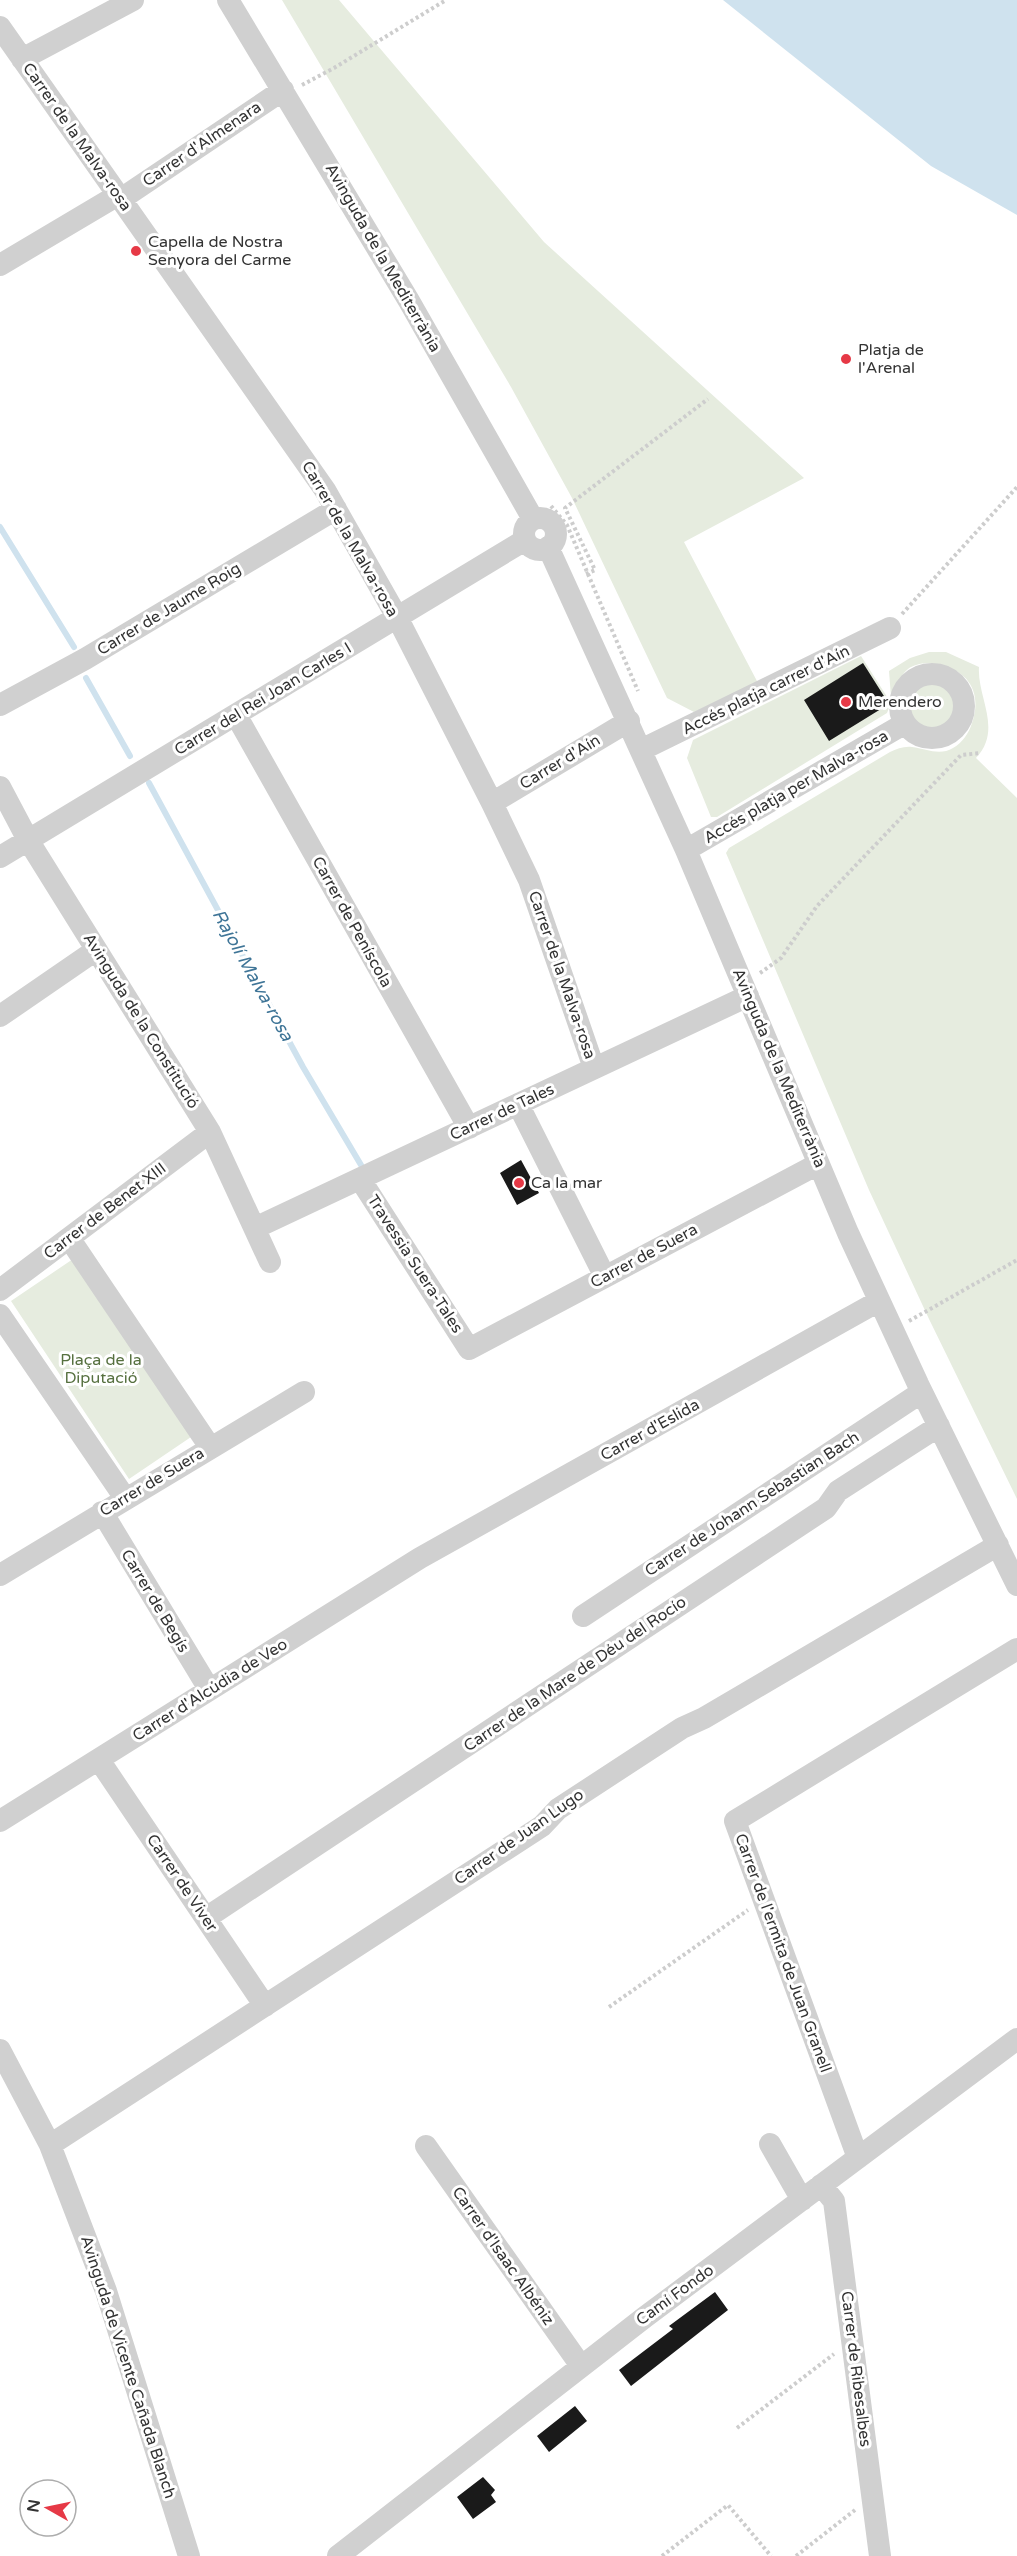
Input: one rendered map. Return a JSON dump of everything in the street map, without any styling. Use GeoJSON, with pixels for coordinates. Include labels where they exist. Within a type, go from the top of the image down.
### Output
{"type":"FeatureCollection","features":[{"type":"Feature","properties":{"kind":"street"},"geometry":{"type":"LineString","coordinates":[[22,59],[133,0]]}},
{"type":"Feature","properties":{"kind":"street","name":"Avinguda de la Mediterrània"},"geometry":{"type":"LineString","coordinates":[[228,0],[293,87],[409,301],[538,550],[548,547],[566,582],[686,850],[753,985],[818,1164],[879,1301],[1017,1585]]}},
{"type":"Feature","properties":{"kind":"street","name":"Carrer de la Malva-rosa"},"geometry":{"type":"LineString","coordinates":[[0,27],[325,490],[336,509],[397,617],[529,880],[594,1068]]}},
{"type":"Feature","properties":{"kind":"street","name":"Carrer d'Almenara"},"geometry":{"type":"LineString","coordinates":[[0,264],[120,197],[293,87]]}},
{"type":"Feature","properties":{"kind":"street","name":"Carrer de Jaume Roig"},"geometry":{"type":"LineString","coordinates":[[0,705],[85,659],[336,509]]}},
{"type":"Feature","properties":{"kind":"street","name":"Carrer del Rei Joan Carles I"},"geometry":{"type":"LineString","coordinates":[[0,857],[397,617],[529,529]]}},
{"type":"Feature","properties":{"kind":"street","name":"Accés platja carrer d'Aín"},"geometry":{"type":"LineString","coordinates":[[642,750],[890,628]]}},
{"type":"Feature","properties":{"kind":"street","name":"Carrer de Peníscola"},"geometry":{"type":"LineString","coordinates":[[236,715],[469,1128]]}},
{"type":"Feature","properties":{"kind":"street","name":"Carrer d'Aín"},"geometry":{"type":"LineString","coordinates":[[492,803],[628,721]]}},
{"type":"Feature","properties":{"kind":"street","name":"Accés platja per Malva-rosa"},"geometry":{"type":"LineString","coordinates":[[686,850],[904,724]]}},
{"type":"Feature","properties":{"kind":"street","name":"Avinguda de la Constitució"},"geometry":{"type":"LineString","coordinates":[[0,787],[28,840],[210,1132],[270,1262]]}},
{"type":"Feature","properties":{"kind":"street"},"geometry":{"type":"LineString","coordinates":[[0,1016],[96,950]]}},
{"type":"Feature","properties":{"kind":"street","name":"Carrer de Tales"},"geometry":{"type":"LineString","coordinates":[[255,1228],[594,1068],[753,985]]}},
{"type":"Feature","properties":{"kind":"street"},"geometry":{"type":"LineString","coordinates":[[518,1104],[605,1277]]}},
{"type":"Feature","properties":{"kind":"street","name":"Carrer de Benet XIII"},"geometry":{"type":"LineString","coordinates":[[0,1290],[210,1132]]}},
{"type":"Feature","properties":{"kind":"street","name":"Carrer de Suera"},"geometry":{"type":"LineString","coordinates":[[469,1349],[818,1164]]}},
{"type":"Feature","properties":{"kind":"street","name":"Travessia Suera-Tales"},"geometry":{"type":"LineString","coordinates":[[360,1179],[469,1349]]}},
{"type":"Feature","properties":{"kind":"street"},"geometry":{"type":"LineString","coordinates":[[69,1238],[210,1448]]}},
{"type":"Feature","properties":{"kind":"street","name":"Carrer d'Eslida"},"geometry":{"type":"LineString","coordinates":[[420,1558],[879,1301]]}},
{"type":"Feature","properties":{"kind":"street"},"geometry":{"type":"LineString","coordinates":[[0,1315],[125,1498]]}},
{"type":"Feature","properties":{"kind":"street","name":"Carrer de Suera"},"geometry":{"type":"LineString","coordinates":[[0,1575],[304,1392]]}},
{"type":"Feature","properties":{"kind":"street","name":"Carrer de Johann Sebastian Bach"},"geometry":{"type":"LineString","coordinates":[[583,1616],[922,1392]]}},
{"type":"Feature","properties":{"kind":"street","name":"Carrer de la Mare de Déu del Rocío"},"geometry":{"type":"LineString","coordinates":[[206,1918],[826,1508],[838,1491],[939,1426]]}},
{"type":"Feature","properties":{"kind":"street","name":"Carrer de Begís"},"geometry":{"type":"LineString","coordinates":[[102,1512],[209,1689]]}},
{"type":"Feature","properties":{"kind":"street","name":"Carrer de Juan Lugo"},"geometry":{"type":"LineString","coordinates":[[51,2145],[542,1826],[558,1809],[682,1728],[704,1718],[998,1545]]}},
{"type":"Feature","properties":{"kind":"street","name":"Carrer d'Alcúdia de Veo"},"geometry":{"type":"LineString","coordinates":[[0,1821],[420,1558]]}},
{"type":"Feature","properties":{"kind":"street","name":"Carrer de l'ermita de Juan Granell"},"geometry":{"type":"LineString","coordinates":[[858,2158],[735,1821],[1017,1649]]}},
{"type":"Feature","properties":{"kind":"street","name":"Carrer de Viver"},"geometry":{"type":"LineString","coordinates":[[99,1760],[265,2006]]}},
{"type":"Feature","properties":{"kind":"street","name":"Camí Fondo"},"geometry":{"type":"LineString","coordinates":[[338,2556],[581,2366],[1017,2039]]}},
{"type":"Feature","properties":{"kind":"street","name":"Avinguda de Vicente Cañada Blanch"},"geometry":{"type":"LineString","coordinates":[[0,2050],[51,2145],[106,2291],[189,2556]]}},
{"type":"Feature","properties":{"kind":"street"},"geometry":{"type":"LineString","coordinates":[[770,2145],[801,2200]]}},
{"type":"Feature","properties":{"kind":"street","name":"Carrer d'Isaac Albéniz"},"geometry":{"type":"LineString","coordinates":[[426,2146],[581,2366]]}},
{"type":"Feature","properties":{"kind":"street","name":"Carrer de Ribesalbes"},"geometry":{"type":"LineString","coordinates":[[822,2185],[834,2201],[880,2556]]}},
{"type":"Feature","properties":{"kind":"path"},"geometry":{"type":"LineString","coordinates":[[293,87],[446,0]]}},
{"type":"Feature","properties":{"kind":"path"},"geometry":{"type":"LineString","coordinates":[[566,582],[596,570],[565,508],[708,399]]}},
{"type":"Feature","properties":{"kind":"path"},"geometry":{"type":"LineString","coordinates":[[890,628],[1017,487]]}},
{"type":"Feature","properties":{"kind":"path"},"geometry":{"type":"LineString","coordinates":[[753,985],[781,958],[817,906],[961,755],[981,753]]}},
{"type":"Feature","properties":{"kind":"path"},"geometry":{"type":"LineString","coordinates":[[906,1323],[1017,1260]]}},
{"type":"Feature","properties":{"kind":"path"},"geometry":{"type":"LineString","coordinates":[[609,2007],[764,1899]]}},
{"type":"Feature","properties":{"kind":"path"},"geometry":{"type":"LineString","coordinates":[[737,2428],[852,2340]]}},
{"type":"Feature","properties":{"kind":"path"},"geometry":{"type":"LineString","coordinates":[[796,2556],[872,2496]]}},
{"type":"Feature","properties":{"kind":"path"},"geometry":{"type":"LineString","coordinates":[[662,2556],[728,2505],[771,2556]]}},
{"type":"Feature","properties":{"kind":"green space"},"geometry":{"type":"Polygon","coordinates":[[[282,0],[339,0],[544,242],[804,478],[684,542],[758,683],[694,712],[667,698],[572,498],[511,387],[282,0]]]}},
{"type":"Feature","properties":{"kind":"green space"},"geometry":{"type":"Polygon","coordinates":[[[929,652],[946,652],[979,667],[979,679],[987,713],[988,736],[976,758],[1017,798],[1017,1499],[869,1190],[726,853],[729,848],[890,752],[909,747],[943,752],[959,743],[971,727],[975,703],[971,685],[959,673],[935,664],[915,665],[903,675],[891,697],[889,671],[910,658],[929,652]]]}},
{"type":"Feature","properties":{"kind":"green space"},"geometry":{"type":"Polygon","coordinates":[[[861,656],[891,703],[887,713],[717,817],[711,817],[687,758],[693,740],[861,656]]]}},
{"type":"Feature","properties":{"kind":"green space"},"geometry":{"type":"Polygon","coordinates":[[[928,684],[938,684],[953,694],[957,708],[956,717],[947,728],[938,732],[928,732],[913,722],[909,713],[909,703],[919,688],[928,684]]]}},
{"type":"Feature","properties":{"kind":"green space","name":"Plaça de la Diputació"},"geometry":{"type":"Polygon","coordinates":[[[73,1259],[191,1437],[129,1479],[11,1301],[73,1259]]]}},
{"type":"Feature","properties":{"kind":"water"},"geometry":{"type":"Polygon","coordinates":[[[723,0],[1017,0],[1017,215],[931,166],[723,0]]]}},
{"type":"Feature","properties":{"kind":"building","name":"Merendero"},"geometry":{"type":"Polygon","coordinates":[[[863,663],[889,704],[829,741],[804,700],[863,663]]]}},
{"type":"Feature","properties":{"kind":"building","name":"Ca la mar"},"geometry":{"type":"Polygon","coordinates":[[[521,1160],[539,1193],[517,1205],[500,1173],[521,1160]]]}},
{"type":"Feature","properties":{"kind":"building"},"geometry":{"type":"Polygon","coordinates":[[[715,2292],[728,2310],[631,2386],[619,2370],[673,2329],[669,2326],[715,2292]]]}},
{"type":"Feature","properties":{"kind":"building"},"geometry":{"type":"Polygon","coordinates":[[[575,2406],[587,2421],[549,2452],[537,2436],[575,2406]]]}},
{"type":"Feature","properties":{"kind":"building"},"geometry":{"type":"Polygon","coordinates":[[[483,2477],[495,2490],[491,2495],[496,2502],[473,2519],[457,2497],[483,2477]]]}},
{"type":"Feature","properties":{"kind":"waterway","name":"Rajolí Malva-rosa"},"geometry":{"type":"LineString","coordinates":[[0,527],[74,647]]}},
{"type":"Feature","properties":{"kind":"waterway","name":"Rajolí Malva-rosa"},"geometry":{"type":"LineString","coordinates":[[86,678],[130,756]]}},
{"type":"Feature","properties":{"kind":"waterway","name":"Rajolí Malva-rosa"},"geometry":{"type":"LineString","coordinates":[[149,783],[303,1067],[361,1165]]}},
{"type":"Feature","properties":{"kind":"place","name":"Capella de Nostra Senyora del Carme"},"geometry":{"type":"Point","coordinates":[136,251]}},
{"type":"Feature","properties":{"kind":"place","name":"Platja de l'Arenal"},"geometry":{"type":"Point","coordinates":[846,359]}},
{"type":"Feature","properties":{"kind":"place","name":"Merendero"},"geometry":{"type":"Point","coordinates":[846,702]}},
{"type":"Feature","properties":{"kind":"place","name":"Ca la mar"},"geometry":{"type":"Point","coordinates":[519,1183]}}]}
